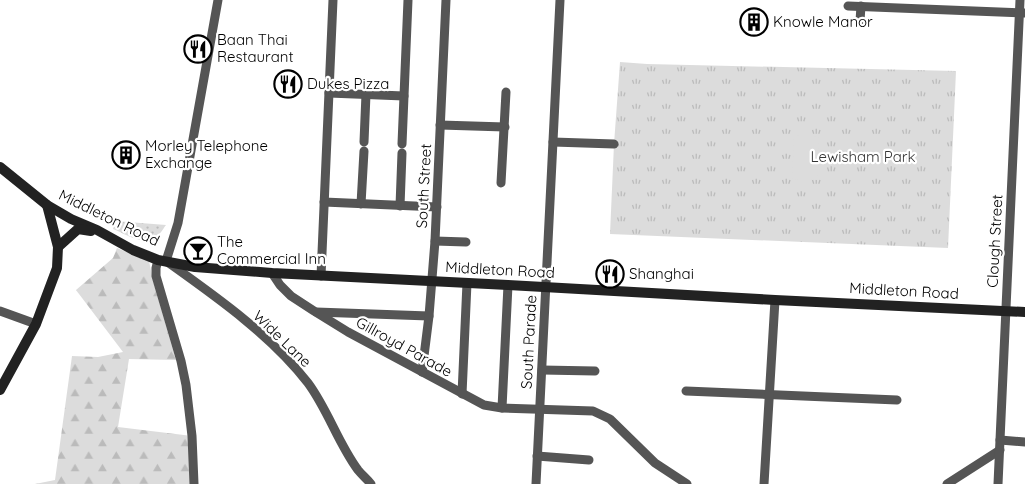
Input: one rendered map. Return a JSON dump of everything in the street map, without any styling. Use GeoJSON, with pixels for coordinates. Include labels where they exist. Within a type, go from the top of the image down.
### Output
{"type":"FeatureCollection","features":[{"type":"Feature","properties":{"kind":"main road","name":"Middleton Road"},"geometry":{"type":"LineString","coordinates":[[0,167],[47,205],[133,250],[162,260],[195,267],[321,276],[1025,312]]}},
{"type":"Feature","properties":{"kind":"main road"},"geometry":{"type":"LineString","coordinates":[[0,390],[36,324],[57,268],[58,247],[47,205]]}},
{"type":"Feature","properties":{"kind":"main road"},"geometry":{"type":"LineString","coordinates":[[58,247],[78,230],[90,230],[105,234]]}},
{"type":"Feature","properties":{"kind":"street"},"geometry":{"type":"LineString","coordinates":[[194,484],[192,436],[186,384],[156,276],[156,268],[162,260],[178,223],[218,0]]}},
{"type":"Feature","properties":{"kind":"street"},"geometry":{"type":"LineString","coordinates":[[321,276],[333,0]]}},
{"type":"Feature","properties":{"kind":"street"},"geometry":{"type":"LineString","coordinates":[[400,206],[408,0]]}},
{"type":"Feature","properties":{"kind":"street","name":"South Street"},"geometry":{"type":"LineString","coordinates":[[422,372],[435,241],[446,0]]}},
{"type":"Feature","properties":{"kind":"street","name":"South Parade"},"geometry":{"type":"LineString","coordinates":[[536,484],[560,0]]}},
{"type":"Feature","properties":{"kind":"street","name":"Clough Street"},"geometry":{"type":"LineString","coordinates":[[998,484],[1022,13],[1020,0]]}},
{"type":"Feature","properties":{"kind":"street"},"geometry":{"type":"LineString","coordinates":[[848,6],[1022,13]]}},
{"type":"Feature","properties":{"kind":"street"},"geometry":{"type":"LineString","coordinates":[[860,6],[860,21]]}},
{"type":"Feature","properties":{"kind":"street"},"geometry":{"type":"LineString","coordinates":[[501,183],[506,92]]}},
{"type":"Feature","properties":{"kind":"street"},"geometry":{"type":"LineString","coordinates":[[329,93],[404,96]]}},
{"type":"Feature","properties":{"kind":"street"},"geometry":{"type":"LineString","coordinates":[[361,204],[366,94]]}},
{"type":"Feature","properties":{"kind":"street"},"geometry":{"type":"LineString","coordinates":[[440,125],[505,127]]}},
{"type":"Feature","properties":{"kind":"street"},"geometry":{"type":"LineString","coordinates":[[553,142],[614,144]]}},
{"type":"Feature","properties":{"kind":"street"},"geometry":{"type":"LineString","coordinates":[[324,202],[437,207]]}},
{"type":"Feature","properties":{"kind":"street"},"geometry":{"type":"LineString","coordinates":[[435,241],[466,242]]}},
{"type":"Feature","properties":{"kind":"street","name":"Wide Lane"},"geometry":{"type":"LineString","coordinates":[[162,260],[214,295],[296,368],[326,412],[358,469],[371,484]]}},
{"type":"Feature","properties":{"kind":"street","name":"Gillroyd Parade"},"geometry":{"type":"LineString","coordinates":[[272,273],[291,296],[314,311],[348,332],[484,405],[502,408],[593,411],[610,419],[655,463],[687,484]]}},
{"type":"Feature","properties":{"kind":"street"},"geometry":{"type":"LineString","coordinates":[[462,394],[467,283]]}},
{"type":"Feature","properties":{"kind":"street"},"geometry":{"type":"LineString","coordinates":[[502,408],[508,285]]}},
{"type":"Feature","properties":{"kind":"street"},"geometry":{"type":"LineString","coordinates":[[764,484],[775,300]]}},
{"type":"Feature","properties":{"kind":"street"},"geometry":{"type":"LineString","coordinates":[[0,311],[36,324]]}},
{"type":"Feature","properties":{"kind":"street"},"geometry":{"type":"LineString","coordinates":[[314,311],[429,316]]}},
{"type":"Feature","properties":{"kind":"street"},"geometry":{"type":"LineString","coordinates":[[542,370],[594,371]]}},
{"type":"Feature","properties":{"kind":"street"},"geometry":{"type":"LineString","coordinates":[[686,391],[897,400]]}},
{"type":"Feature","properties":{"kind":"street"},"geometry":{"type":"LineString","coordinates":[[947,484],[1000,445],[1025,442]]}},
{"type":"Feature","properties":{"kind":"street"},"geometry":{"type":"LineString","coordinates":[[537,456],[589,460]]}},
{"type":"Feature","properties":{"kind":"green space","name":"Lewisham Park"},"geometry":{"type":"Polygon","coordinates":[[[620,62],[956,71],[948,248],[610,234],[620,62]]]}},
{"type":"Feature","properties":{"kind":"green space"},"geometry":{"type":"Polygon","coordinates":[[[794,135],[819,137],[817,180],[792,179],[794,135]]]}},
{"type":"Feature","properties":{"kind":"green space"},"geometry":{"type":"Polygon","coordinates":[[[115,221],[166,225],[157,236],[139,240],[113,229],[115,221]]]}},
{"type":"Feature","properties":{"kind":"green space"},"geometry":{"type":"Polygon","coordinates":[[[117,248],[149,261],[176,360],[129,359],[118,427],[192,436],[194,484],[35,484],[55,480],[72,356],[98,357],[123,352],[76,290],[113,258],[117,248]]]}},
{"type":"Feature","properties":{"kind":"place","name":"Knowle Manor"},"geometry":{"type":"Point","coordinates":[754,22]}},
{"type":"Feature","properties":{"kind":"place","name":"Baan Thai Restaurant"},"geometry":{"type":"Point","coordinates":[198,49]}},
{"type":"Feature","properties":{"kind":"place","name":"Dukes Pizza"},"geometry":{"type":"Point","coordinates":[288,84]}},
{"type":"Feature","properties":{"kind":"place","name":"Morley Telephone Exchange"},"geometry":{"type":"Point","coordinates":[126,155]}},
{"type":"Feature","properties":{"kind":"place","name":"The Commercial Inn"},"geometry":{"type":"Point","coordinates":[198,251]}},
{"type":"Feature","properties":{"kind":"place","name":"Shanghai"},"geometry":{"type":"Point","coordinates":[610,274]}}]}
